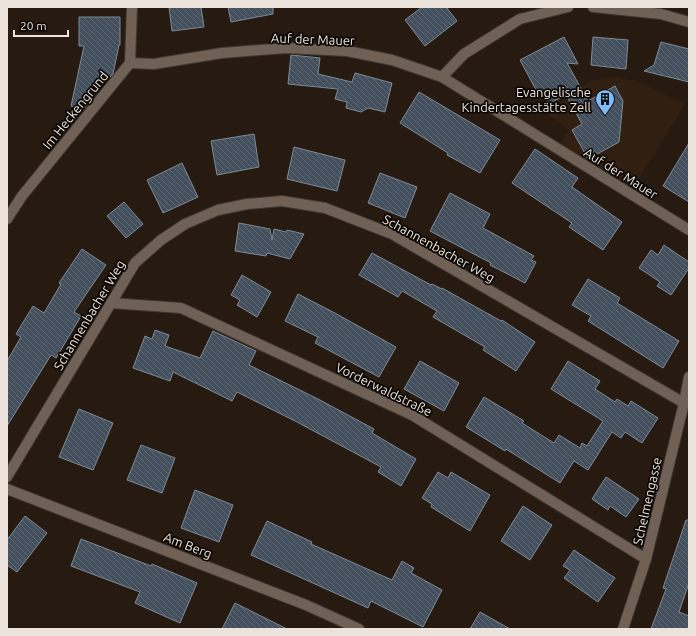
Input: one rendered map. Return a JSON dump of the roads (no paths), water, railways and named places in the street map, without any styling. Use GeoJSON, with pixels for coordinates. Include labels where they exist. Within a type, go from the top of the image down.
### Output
{"type":"FeatureCollection","features":[{"type":"Feature","properties":{"kind":"street"},"geometry":{"type":"LineString","coordinates":[[130,63],[132,7]]}},
{"type":"Feature","properties":{"kind":"street"},"geometry":{"type":"LineString","coordinates":[[442,77],[464,54],[520,19],[568,7]]}},
{"type":"Feature","properties":{"kind":"street"},"geometry":{"type":"LineString","coordinates":[[593,7],[661,14],[689,22]]}},
{"type":"Feature","properties":{"kind":"street","name":"Auf der Mauer"},"geometry":{"type":"LineString","coordinates":[[130,63],[154,64],[222,53],[286,48],[347,51],[392,60],[442,77],[689,230]]}},
{"type":"Feature","properties":{"kind":"street","name":"Im Heckengrund"},"geometry":{"type":"LineString","coordinates":[[7,219],[22,196],[130,63]]}},
{"type":"Feature","properties":{"kind":"street","name":"Schannenbacher Weg"},"geometry":{"type":"LineString","coordinates":[[7,477],[135,263],[161,240],[185,224],[218,210],[247,204],[282,201],[325,208],[392,234],[684,403]]}},
{"type":"Feature","properties":{"kind":"street","name":"Vorderwaldstraße"},"geometry":{"type":"LineString","coordinates":[[111,304],[181,308],[412,415],[646,559]]}},
{"type":"Feature","properties":{"kind":"street","name":"Schelmengasse"},"geometry":{"type":"LineString","coordinates":[[623,629],[646,559],[689,377]]}},
{"type":"Feature","properties":{"kind":"street","name":"Am Berg"},"geometry":{"type":"LineString","coordinates":[[7,490],[306,605],[359,629]]}},
{"type":"Feature","properties":{"kind":"place","name":"Evangelische Kindertagesstätte Zell"},"geometry":{"type":"Point","coordinates":[605,116]}}]}
